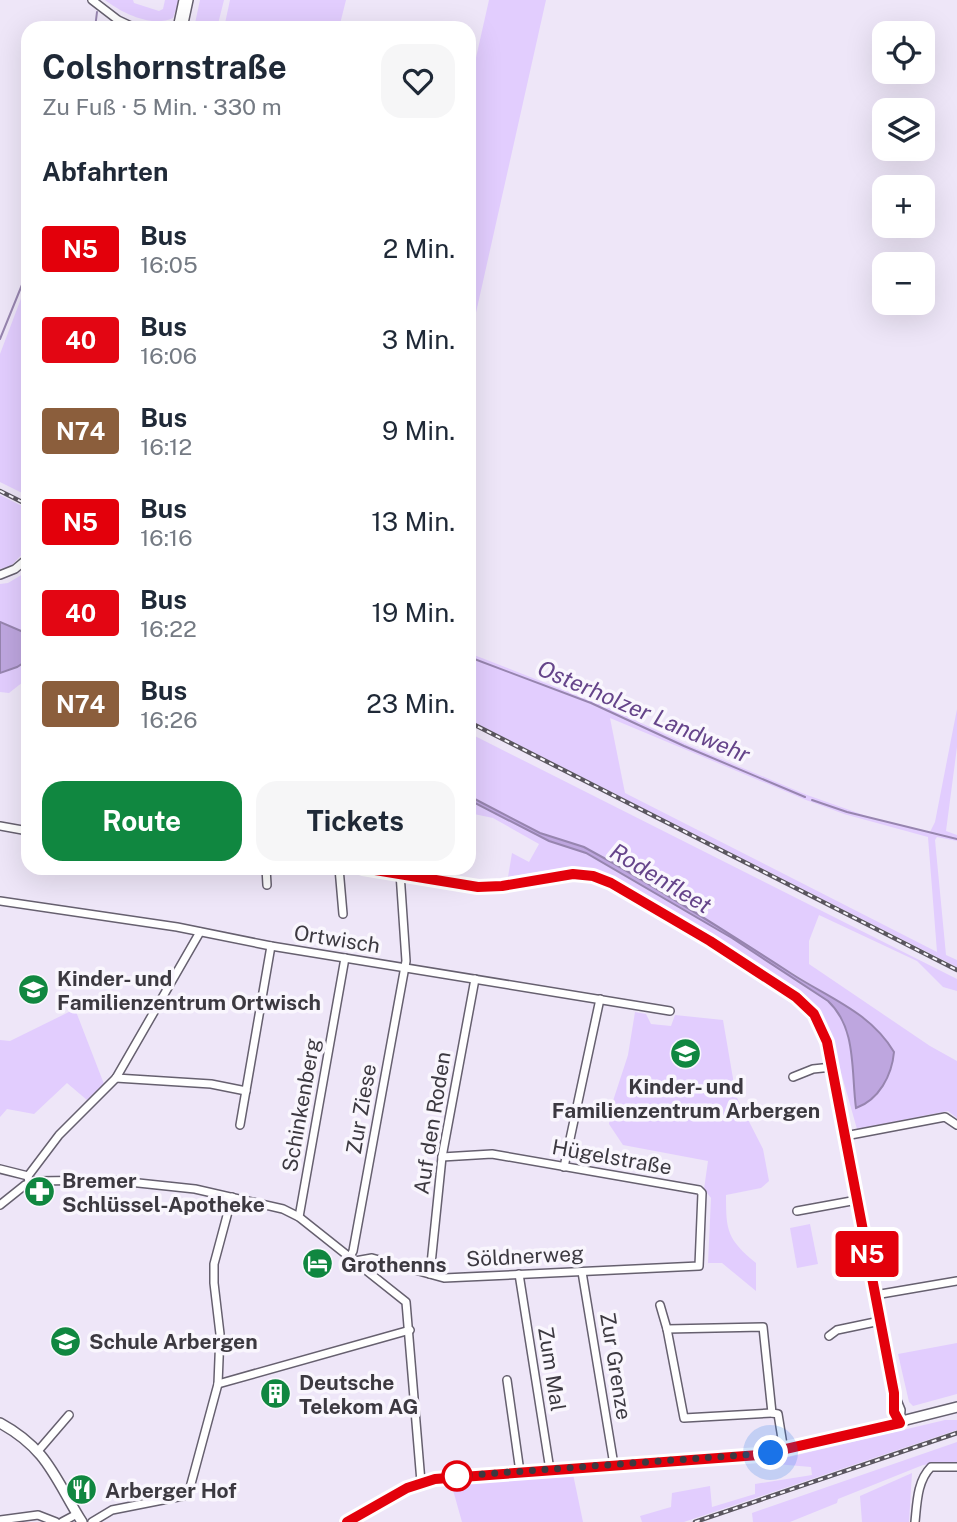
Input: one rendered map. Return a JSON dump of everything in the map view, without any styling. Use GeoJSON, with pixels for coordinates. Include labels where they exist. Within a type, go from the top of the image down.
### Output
{"type":"FeatureCollection","features":[{"type":"Feature","properties":{"kind":"main road"},"geometry":{"type":"LineString","coordinates":[[347,1522],[421,1482],[457,1476],[784,1451],[957,1407]]}},
{"type":"Feature","properties":{"kind":"main road"},"geometry":{"type":"LineString","coordinates":[[0,1423],[38,1451],[58,1479],[79,1518]]}},
{"type":"Feature","properties":{"kind":"street"},"geometry":{"type":"LineString","coordinates":[[92,0],[120,21]]}},
{"type":"Feature","properties":{"kind":"street"},"geometry":{"type":"LineString","coordinates":[[178,21],[183,0]]}},
{"type":"Feature","properties":{"kind":"street"},"geometry":{"type":"LineString","coordinates":[[184,21],[189,0]]}},
{"type":"Feature","properties":{"kind":"street"},"geometry":{"type":"LineString","coordinates":[[0,575],[21,564]]}},
{"type":"Feature","properties":{"kind":"street"},"geometry":{"type":"LineString","coordinates":[[0,826],[21,830]]}},
{"type":"Feature","properties":{"kind":"street"},"geometry":{"type":"LineString","coordinates":[[411,875],[478,887],[502,886],[573,874],[593,876],[611,883],[710,941],[809,1007],[825,1035],[894,1393],[894,1412],[900,1423]]}},
{"type":"Feature","properties":{"kind":"street"},"geometry":{"type":"LineString","coordinates":[[266,875],[267,885]]}},
{"type":"Feature","properties":{"kind":"street"},"geometry":{"type":"LineString","coordinates":[[340,875],[343,914]]}},
{"type":"Feature","properties":{"kind":"street","name":"Zur Ziese"},"geometry":{"type":"LineString","coordinates":[[353,1259],[406,961],[400,875]]}},
{"type":"Feature","properties":{"kind":"street","name":"Ortwisch"},"geometry":{"type":"LineString","coordinates":[[0,901],[670,1011]]}},
{"type":"Feature","properties":{"kind":"street"},"geometry":{"type":"LineString","coordinates":[[0,1205],[29,1180],[59,1135],[116,1077],[200,932]]}},
{"type":"Feature","properties":{"kind":"street"},"geometry":{"type":"LineString","coordinates":[[240,1125],[271,947]]}},
{"type":"Feature","properties":{"kind":"street","name":"Schinkenberg"},"geometry":{"type":"LineString","coordinates":[[299,1217],[345,958]]}},
{"type":"Feature","properties":{"kind":"street","name":"Auf den Roden"},"geometry":{"type":"LineString","coordinates":[[430,1274],[442,1157],[475,979]]}},
{"type":"Feature","properties":{"kind":"street"},"geometry":{"type":"LineString","coordinates":[[564,1167],[600,999]]}},
{"type":"Feature","properties":{"kind":"street"},"geometry":{"type":"LineString","coordinates":[[793,1077],[813,1069],[832,1067]]}},
{"type":"Feature","properties":{"kind":"street"},"geometry":{"type":"LineString","coordinates":[[116,1077],[211,1084],[246,1091]]}},
{"type":"Feature","properties":{"kind":"street"},"geometry":{"type":"LineString","coordinates":[[845,1136],[945,1117],[957,1125]]}},
{"type":"Feature","properties":{"kind":"street","name":"Hügelstraße"},"geometry":{"type":"LineString","coordinates":[[442,1157],[492,1154],[699,1191],[702,1194],[699,1266]]}},
{"type":"Feature","properties":{"kind":"street"},"geometry":{"type":"LineString","coordinates":[[0,1169],[29,1180],[121,1181],[195,1189],[283,1209],[299,1217],[405,1302],[410,1330],[421,1482]]}},
{"type":"Feature","properties":{"kind":"street"},"geometry":{"type":"LineString","coordinates":[[92,1522],[112,1510],[188,1495],[218,1384],[220,1334],[214,1264],[232,1197]]}},
{"type":"Feature","properties":{"kind":"street"},"geometry":{"type":"LineString","coordinates":[[797,1211],[857,1200]]}},
{"type":"Feature","properties":{"kind":"street","name":"Söldnerweg"},"geometry":{"type":"LineString","coordinates":[[353,1259],[372,1258],[444,1278],[699,1266]]}},
{"type":"Feature","properties":{"kind":"street","name":"Zur Grenze"},"geometry":{"type":"LineString","coordinates":[[582,1272],[614,1465]]}},
{"type":"Feature","properties":{"kind":"street","name":"Zum Mal"},"geometry":{"type":"LineString","coordinates":[[519,1274],[550,1470]]}},
{"type":"Feature","properties":{"kind":"street"},"geometry":{"type":"LineString","coordinates":[[875,1295],[957,1281]]}},
{"type":"Feature","properties":{"kind":"street"},"geometry":{"type":"LineString","coordinates":[[660,1305],[684,1418],[778,1414],[784,1451]]}},
{"type":"Feature","properties":{"kind":"street"},"geometry":{"type":"LineString","coordinates":[[829,1336],[837,1329],[880,1321]]}},
{"type":"Feature","properties":{"kind":"street"},"geometry":{"type":"LineString","coordinates":[[667,1329],[763,1327],[772,1413]]}},
{"type":"Feature","properties":{"kind":"street"},"geometry":{"type":"LineString","coordinates":[[218,1384],[410,1330]]}},
{"type":"Feature","properties":{"kind":"street"},"geometry":{"type":"LineString","coordinates":[[507,1380],[520,1472]]}},
{"type":"Feature","properties":{"kind":"street"},"geometry":{"type":"LineString","coordinates":[[38,1451],[69,1415]]}},
{"type":"Feature","properties":{"kind":"street"},"geometry":{"type":"LineString","coordinates":[[915,1522],[919,1489],[926,1472],[931,1467],[957,1467]]}},
{"type":"Feature","properties":{"kind":"street"},"geometry":{"type":"LineString","coordinates":[[0,1520],[38,1515],[56,1522]]}},
{"type":"Feature","properties":{"kind":"street"},"geometry":{"type":"LineString","coordinates":[[62,1522],[79,1518]]}},
{"type":"Feature","properties":{"kind":"shaded area"},"geometry":{"type":"Polygon","coordinates":[[[105,0],[133,0],[134,3],[159,11],[163,9],[165,0],[179,0],[173,18],[156,21],[128,14],[105,0]]]}},
{"type":"Feature","properties":{"kind":"shaded area"},"geometry":{"type":"Polygon","coordinates":[[[200,0],[224,0],[219,21],[196,21],[200,0]]]}},
{"type":"Feature","properties":{"kind":"shaded area"},"geometry":{"type":"Polygon","coordinates":[[[230,0],[346,0],[341,21],[226,21],[230,0]]]}},
{"type":"Feature","properties":{"kind":"shaded area"},"geometry":{"type":"Polygon","coordinates":[[[489,0],[546,0],[476,313],[476,58],[489,0]]]}},
{"type":"Feature","properties":{"kind":"shaded area"},"geometry":{"type":"Polygon","coordinates":[[[21,298],[21,492],[0,482],[0,354],[21,298]]]}},
{"type":"Feature","properties":{"kind":"shaded area"},"geometry":{"type":"Polygon","coordinates":[[[0,495],[21,506],[21,555],[11,566],[0,569],[0,495]]]}},
{"type":"Feature","properties":{"kind":"shaded area"},"geometry":{"type":"Polygon","coordinates":[[[21,575],[21,684],[9,693],[0,692],[0,584],[8,583],[21,575]]]}},
{"type":"Feature","properties":{"kind":"shaded area"},"geometry":{"type":"Polygon","coordinates":[[[0,622],[21,631],[21,664],[0,673],[0,622]]]}},
{"type":"Feature","properties":{"kind":"shaded area"},"geometry":{"type":"Polygon","coordinates":[[[476,656],[609,708],[807,795],[875,819],[930,832],[935,822],[957,709],[957,747],[946,831],[957,835],[957,841],[937,837],[935,840],[946,955],[957,960],[957,967],[476,724],[476,656]],[[610,718],[625,793],[937,952],[928,837],[844,814],[610,718]]]}},
{"type":"Feature","properties":{"kind":"shaded area"},"geometry":{"type":"Polygon","coordinates":[[[476,737],[957,979],[957,991],[943,987],[917,961],[819,915],[809,941],[809,964],[930,1046],[957,1061],[957,1118],[948,1111],[857,1129],[827,1023],[806,996],[685,920],[603,873],[587,868],[567,867],[508,877],[512,853],[529,862],[539,844],[493,818],[476,814],[476,804],[549,841],[586,853],[732,938],[828,1001],[831,997],[575,844],[551,838],[476,800],[476,737]]]}},
{"type":"Feature","properties":{"kind":"shaded area"},"geometry":{"type":"Polygon","coordinates":[[[476,800],[540,833],[584,847],[613,863],[861,1016],[894,1052],[887,1078],[878,1093],[856,1108],[848,1037],[844,1024],[828,1001],[732,938],[586,853],[549,841],[476,804],[476,800]]]}},
{"type":"Feature","properties":{"kind":"shaded area"},"geometry":{"type":"Polygon","coordinates":[[[75,1009],[104,1084],[87,1100],[67,1083],[34,1114],[7,1109],[0,1117],[0,1040],[10,1041],[75,1009]]]}},
{"type":"Feature","properties":{"kind":"shaded area"},"geometry":{"type":"Polygon","coordinates":[[[635,1012],[646,1014],[651,1024],[671,1026],[675,1015],[723,1020],[736,1096],[763,1149],[769,1181],[761,1188],[726,1195],[730,1233],[739,1247],[756,1263],[756,1291],[722,1263],[708,1263],[711,1198],[704,1189],[708,1161],[623,1145],[609,1124],[612,1104],[628,1055],[635,1012]]]}},
{"type":"Feature","properties":{"kind":"shaded area"},"geometry":{"type":"Polygon","coordinates":[[[810,1224],[818,1264],[797,1268],[790,1228],[810,1224]]]}},
{"type":"Feature","properties":{"kind":"shaded area"},"geometry":{"type":"Polygon","coordinates":[[[957,1343],[957,1394],[913,1406],[909,1402],[898,1354],[957,1343]]]}},
{"type":"Feature","properties":{"kind":"shaded area"},"geometry":{"type":"Polygon","coordinates":[[[945,1420],[957,1420],[957,1430],[684,1522],[642,1522],[640,1516],[671,1507],[672,1493],[710,1486],[712,1507],[755,1494],[755,1484],[812,1475],[811,1467],[776,1464],[776,1460],[945,1420]]]}},
{"type":"Feature","properties":{"kind":"shaded area"},"geometry":{"type":"Polygon","coordinates":[[[957,1442],[957,1462],[923,1465],[838,1499],[837,1503],[790,1522],[753,1522],[752,1513],[957,1442]]]}},
{"type":"Feature","properties":{"kind":"shaded area"},"geometry":{"type":"Polygon","coordinates":[[[912,1473],[909,1522],[862,1522],[860,1496],[912,1473]]]}},
{"type":"Feature","properties":{"kind":"shaded area"},"geometry":{"type":"Polygon","coordinates":[[[573,1474],[583,1522],[462,1522],[451,1483],[573,1474]]]}},
{"type":"Feature","properties":{"kind":"waterway","name":"Osterholzer Landwehr"},"geometry":{"type":"LineString","coordinates":[[96,21],[97,12]]}},
{"type":"Feature","properties":{"kind":"waterway","name":"Osterholzer Landwehr"},"geometry":{"type":"LineString","coordinates":[[0,339],[21,287]]}},
{"type":"Feature","properties":{"kind":"waterway","name":"Osterholzer Landwehr"},"geometry":{"type":"LineString","coordinates":[[476,660],[591,703],[805,797]]}},
{"type":"Feature","properties":{"kind":"waterway","name":"Osterholzer Landwehr"},"geometry":{"type":"LineString","coordinates":[[812,800],[847,812],[957,839]]}},
{"type":"Feature","properties":{"kind":"railway"},"geometry":{"type":"LineString","coordinates":[[0,491],[21,502]]}},
{"type":"Feature","properties":{"kind":"railway"},"geometry":{"type":"LineString","coordinates":[[476,726],[957,970]]}},
{"type":"Feature","properties":{"kind":"railway"},"geometry":{"type":"LineString","coordinates":[[695,1522],[957,1433]]}},
{"type":"Feature","properties":{"kind":"bus line","name":"N5"},"geometry":{"type":"LineString","coordinates":[[347,1522],[407,1488],[435,1479],[759,1455],[900,1423],[894,1412],[894,1393],[827,1042],[820,1023],[809,1007],[710,941],[611,883],[593,876],[570,874],[502,886],[478,887],[411,875]]}},
{"type":"Feature","properties":{"kind":"place","name":"Kinder- und Familienzentrum Ortwisch"},"geometry":{"type":"Point","coordinates":[34,990]}},
{"type":"Feature","properties":{"kind":"place","name":"Kinder- und Familienzentrum Arbergen"},"geometry":{"type":"Point","coordinates":[686,1054]}},
{"type":"Feature","properties":{"kind":"place","name":"Bremer Schlüssel-Apotheke"},"geometry":{"type":"Point","coordinates":[39,1192]}},
{"type":"Feature","properties":{"kind":"place","name":"Grothenns"},"geometry":{"type":"Point","coordinates":[318,1264]}},
{"type":"Feature","properties":{"kind":"place","name":"Schule Arbergen"},"geometry":{"type":"Point","coordinates":[66,1341]}},
{"type":"Feature","properties":{"kind":"place","name":"Deutsche Telekom AG"},"geometry":{"type":"Point","coordinates":[276,1394]}},
{"type":"Feature","properties":{"kind":"place","name":"Arberger Hof"},"geometry":{"type":"Point","coordinates":[82,1490]}},
{"type":"Feature","properties":{"kind":"route"},"geometry":{"type":"LineString","coordinates":[[457,1476],[771,1453]]}},
{"type":"Feature","properties":{"kind":"water label","name":"Rodenfleet"},"geometry":{"type":"Point","coordinates":[661,878]}}]}
